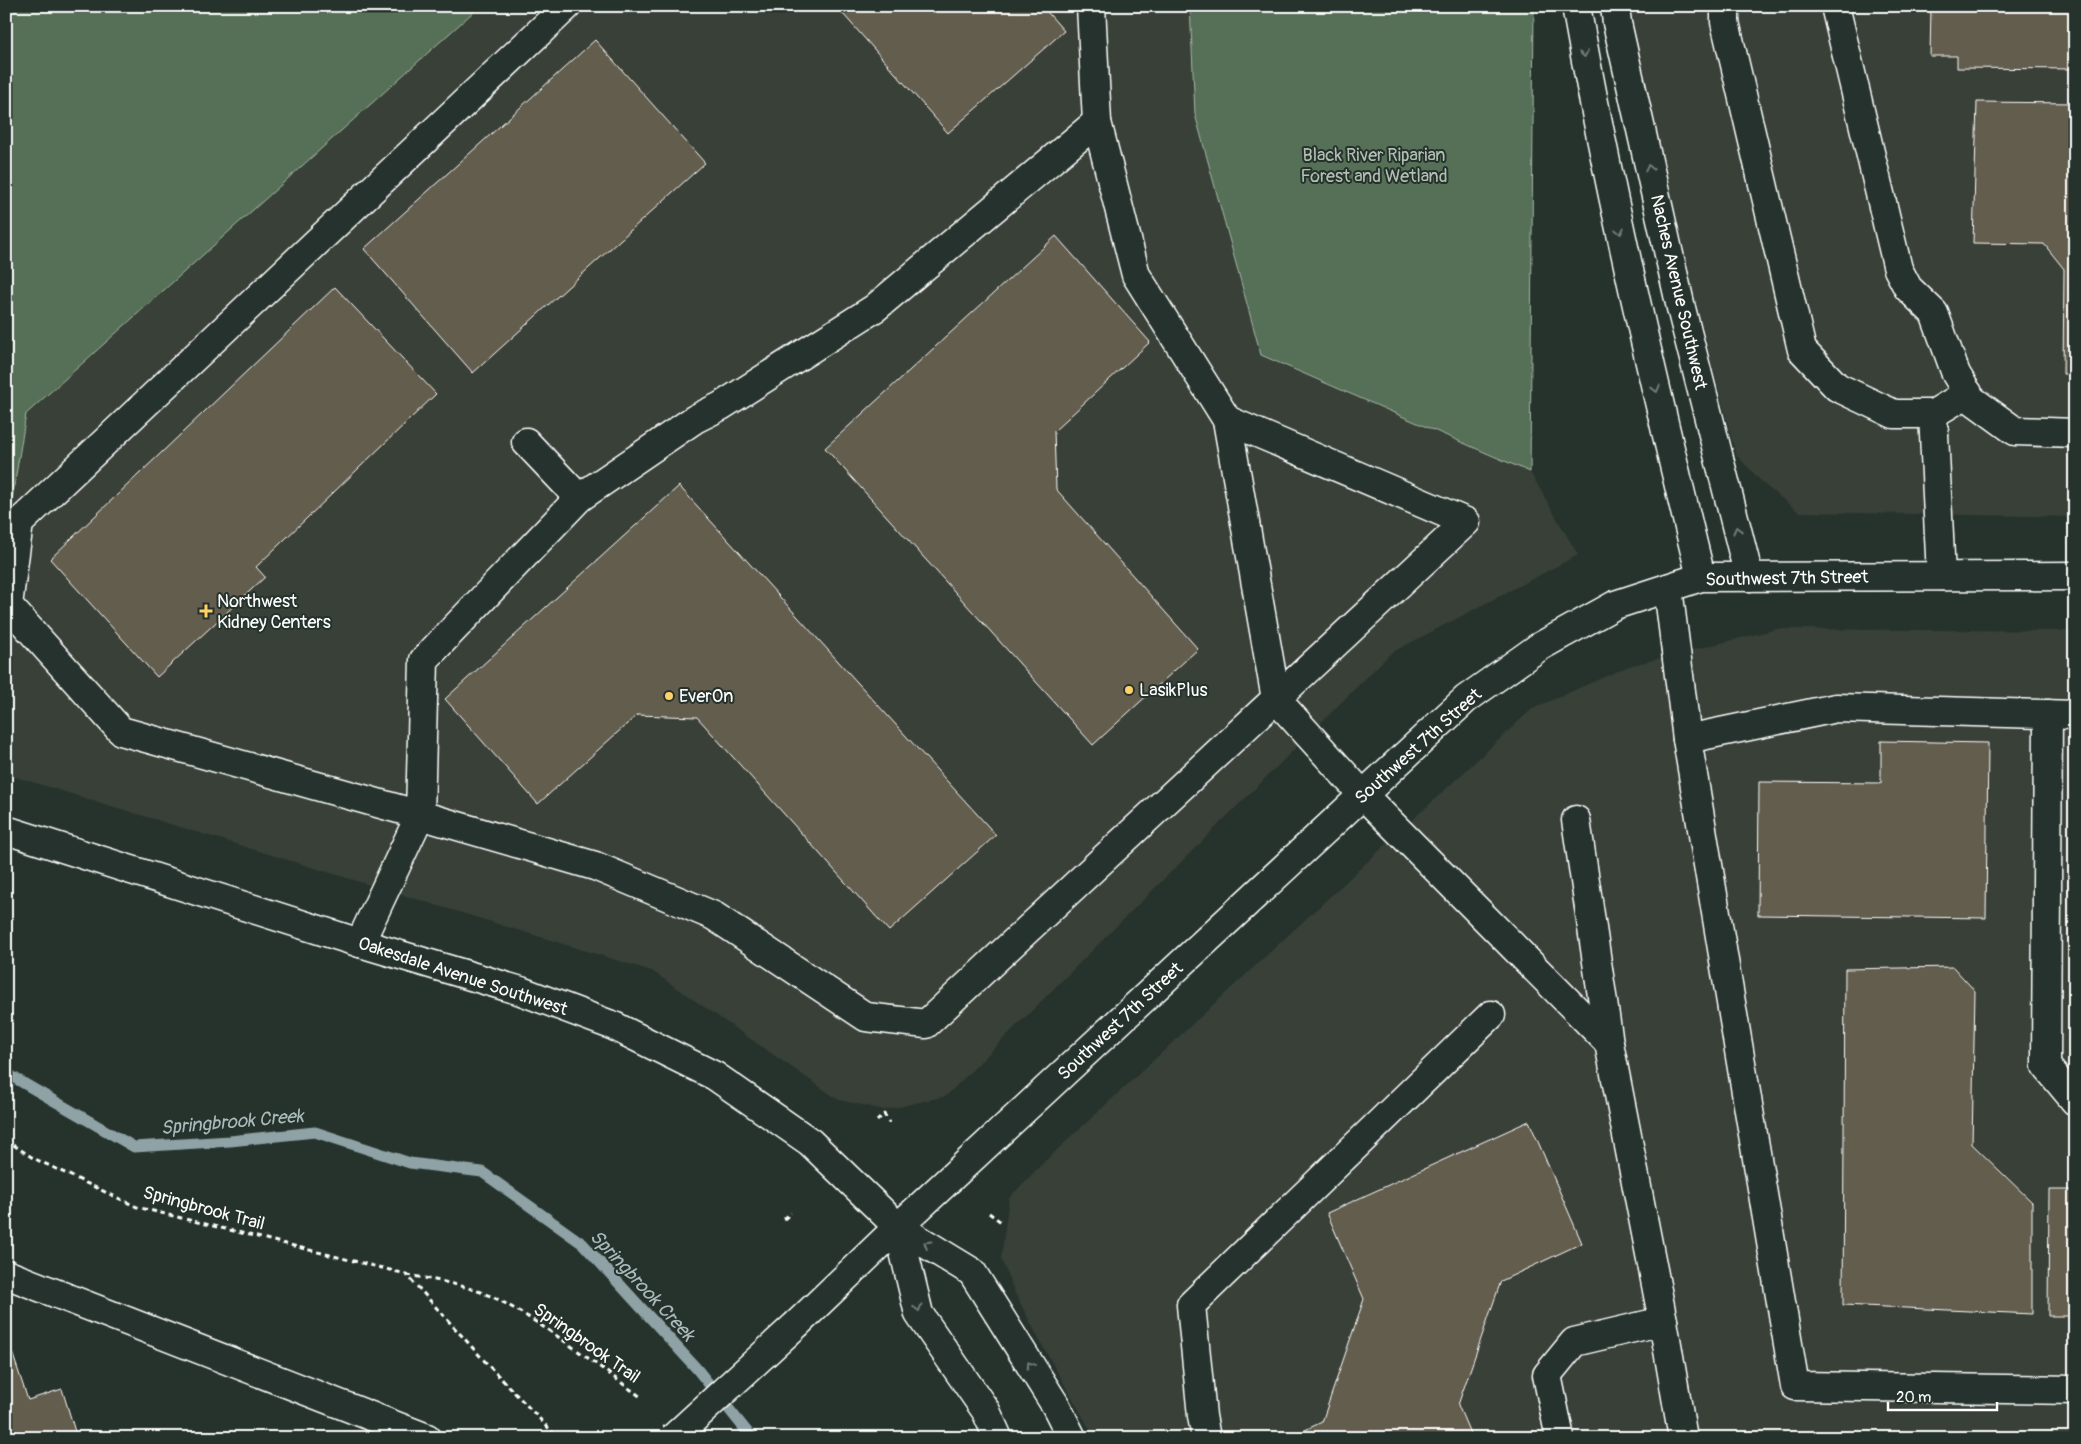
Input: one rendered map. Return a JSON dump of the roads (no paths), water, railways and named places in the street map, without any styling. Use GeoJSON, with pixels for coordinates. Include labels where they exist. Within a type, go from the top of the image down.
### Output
{"type":"FeatureCollection","features":[{"type":"Feature","properties":{"kind":"street"},"geometry":{"type":"LineString","coordinates":[[567,6],[19,523],[8,605],[121,731],[596,866],[714,916],[866,1017],[926,1024],[1466,522],[1227,420]]}},
{"type":"Feature","properties":{"kind":"street"},"geometry":{"type":"LineString","coordinates":[[1092,6],[1096,122],[1136,275],[1227,420],[1276,698],[1363,795],[1609,1043]]}},
{"type":"Feature","properties":{"kind":"street"},"geometry":{"type":"LineString","coordinates":[[1576,6],[1590,87],[1638,314],[1701,577]]}},
{"type":"Feature","properties":{"kind":"street","name":"Naches Avenue Southwest"},"geometry":{"type":"LineString","coordinates":[[1615,6],[1616,23],[1679,298],[1749,577]]}},
{"type":"Feature","properties":{"kind":"street"},"geometry":{"type":"LineString","coordinates":[[1725,6],[1725,22],[1802,350],[1837,387],[1894,414],[1933,414],[1968,393]]}},
{"type":"Feature","properties":{"kind":"street"},"geometry":{"type":"LineString","coordinates":[[1835,6],[1898,269],[1908,288],[1934,313],[1956,374],[1971,399],[2015,431],[2075,433]]}},
{"type":"Feature","properties":{"kind":"street"},"geometry":{"type":"LineString","coordinates":[[360,943],[420,815],[424,660],[579,498],[695,419],[721,406],[875,308],[1096,122]]}},
{"type":"Feature","properties":{"kind":"street"},"geometry":{"type":"LineString","coordinates":[[1933,414],[1941,576]]}},
{"type":"Feature","properties":{"kind":"street"},"geometry":{"type":"LineString","coordinates":[[526,442],[579,498]]}},
{"type":"Feature","properties":{"kind":"street","name":"Southwest 7th Street"},"geometry":{"type":"LineString","coordinates":[[673,1438],[1466,699],[1539,646],[1615,605],[1701,577],[2075,576]]}},
{"type":"Feature","properties":{"kind":"street"},"geometry":{"type":"LineString","coordinates":[[1668,588],[1687,739],[1794,1386],[2075,1390]]}},
{"type":"Feature","properties":{"kind":"street"},"geometry":{"type":"LineString","coordinates":[[1687,739],[1836,708],[2075,715]]}},
{"type":"Feature","properties":{"kind":"street"},"geometry":{"type":"LineString","coordinates":[[2048,714],[2046,1066],[2075,1101]]}},
{"type":"Feature","properties":{"kind":"street"},"geometry":{"type":"LineString","coordinates":[[1576,820],[1609,1043],[1663,1321],[1683,1438]]}},
{"type":"Feature","properties":{"kind":"street","name":"Oakesdale Avenue Southwest"},"geometry":{"type":"LineString","coordinates":[[6,830],[360,943],[521,991],[614,1026],[715,1076],[810,1142],[898,1227],[972,1272],[1056,1406],[1072,1438]]}},
{"type":"Feature","properties":{"kind":"street"},"geometry":{"type":"LineString","coordinates":[[1206,1438],[1202,1416],[1191,1305],[1492,1015]]}},
{"type":"Feature","properties":{"kind":"street"},"geometry":{"type":"LineString","coordinates":[[898,1227],[919,1314],[986,1411],[998,1438]]}},
{"type":"Feature","properties":{"kind":"street"},"geometry":{"type":"LineString","coordinates":[[6,1274],[427,1438]]}},
{"type":"Feature","properties":{"kind":"street"},"geometry":{"type":"LineString","coordinates":[[1560,1438],[1547,1375],[1574,1342],[1663,1321]]}},
{"type":"Feature","properties":{"kind":"waterway","name":"Springbrook Creek"},"geometry":{"type":"LineString","coordinates":[[6,1073],[134,1147],[230,1141],[315,1132],[410,1163],[482,1172],[583,1244],[697,1369],[752,1438]]}},
{"type":"Feature","properties":{"kind":"place","name":"Northwest Kidney Centers"},"geometry":{"type":"Point","coordinates":[206,611]}},
{"type":"Feature","properties":{"kind":"place","name":"LasikPlus"},"geometry":{"type":"Point","coordinates":[1129,690]}},
{"type":"Feature","properties":{"kind":"place","name":"EverOn"},"geometry":{"type":"Point","coordinates":[669,696]}},
{"type":"Feature","properties":{"kind":"park label","name":"Black River Riparian Forest and Wetland"},"geometry":{"type":"Point","coordinates":[1374,165]}}]}
